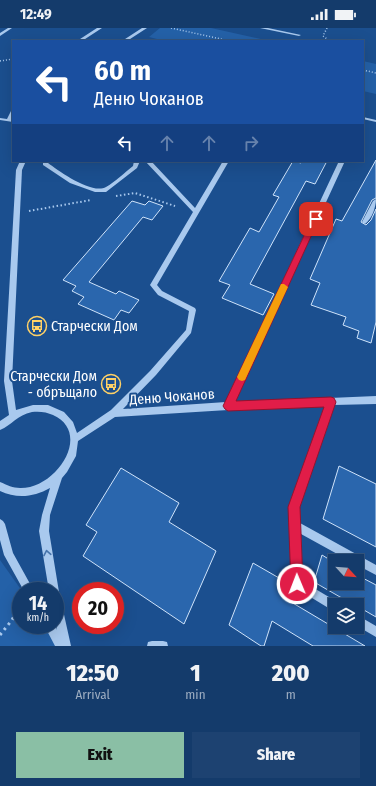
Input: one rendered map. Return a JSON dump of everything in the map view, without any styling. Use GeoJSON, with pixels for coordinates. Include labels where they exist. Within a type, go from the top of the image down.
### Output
{"type":"FeatureCollection","features":[{"type":"Feature","properties":{"kind":"street"},"geometry":{"type":"LineString","coordinates":[[0,35],[10,28]]}},
{"type":"Feature","properties":{"kind":"street"},"geometry":{"type":"LineString","coordinates":[[81,40],[100,28]]}},
{"type":"Feature","properties":{"kind":"street"},"geometry":{"type":"LineString","coordinates":[[126,40],[145,28]]}},
{"type":"Feature","properties":{"kind":"street"},"geometry":{"type":"LineString","coordinates":[[262,28],[299,35]]}},
{"type":"Feature","properties":{"kind":"street"},"geometry":{"type":"LineString","coordinates":[[364,118],[376,122]]}},
{"type":"Feature","properties":{"kind":"street"},"geometry":{"type":"LineString","coordinates":[[0,119],[10,120]]}},
{"type":"Feature","properties":{"kind":"street"},"geometry":{"type":"LineString","coordinates":[[13,415],[8,381],[19,170],[23,162]]}},
{"type":"Feature","properties":{"kind":"street"},"geometry":{"type":"LineString","coordinates":[[46,162],[45,164],[72,182],[95,190],[106,190],[135,167],[137,162]]}},
{"type":"Feature","properties":{"kind":"street"},"geometry":{"type":"LineString","coordinates":[[149,162],[196,212]]}},
{"type":"Feature","properties":{"kind":"street"},"geometry":{"type":"LineString","coordinates":[[114,413],[153,373],[189,331],[193,310],[160,293],[153,285],[225,162]]}},
{"type":"Feature","properties":{"kind":"street"},"geometry":{"type":"LineString","coordinates":[[228,406],[342,162]]}},
{"type":"Feature","properties":{"kind":"street"},"geometry":{"type":"LineString","coordinates":[[365,222],[376,201]]}},
{"type":"Feature","properties":{"kind":"street","name":"Деню Чоканов"},"geometry":{"type":"LineString","coordinates":[[74,440],[114,413],[228,406],[376,400]]}},
{"type":"Feature","properties":{"kind":"street"},"geometry":{"type":"LineString","coordinates":[[328,603],[297,584],[296,526],[294,507],[331,402]]}},
{"type":"Feature","properties":{"kind":"street"},"geometry":{"type":"LineString","coordinates":[[0,426],[13,415],[23,410],[34,408],[53,410],[61,414],[68,421],[72,430],[74,440],[70,459],[58,477],[46,515],[44,531],[52,582]]}},
{"type":"Feature","properties":{"kind":"street"},"geometry":{"type":"LineString","coordinates":[[0,486],[6,490],[19,493],[33,492],[46,486],[58,477]]}},
{"type":"Feature","properties":{"kind":"street"},"geometry":{"type":"LineString","coordinates":[[0,524],[9,555],[25,582]]}},
{"type":"Feature","properties":{"kind":"street"},"geometry":{"type":"LineString","coordinates":[[296,526],[376,570]]}},
{"type":"Feature","properties":{"kind":"street"},"geometry":{"type":"LineString","coordinates":[[364,624],[376,632]]}},
{"type":"Feature","properties":{"kind":"street"},"geometry":{"type":"LineString","coordinates":[[54,634],[61,646]]}},
{"type":"Feature","properties":{"kind":"street"},"geometry":{"type":"LineString","coordinates":[[63,634],[66,646]]}},
{"type":"Feature","properties":{"kind":"street"},"geometry":{"type":"LineString","coordinates":[[152,646],[163,646]]}},
{"type":"Feature","properties":{"kind":"path"},"geometry":{"type":"LineString","coordinates":[[171,28],[225,40]]}},
{"type":"Feature","properties":{"kind":"path"},"geometry":{"type":"LineString","coordinates":[[327,28],[323,36],[329,40]]}},
{"type":"Feature","properties":{"kind":"path"},"geometry":{"type":"LineString","coordinates":[[0,61],[12,59]]}},
{"type":"Feature","properties":{"kind":"path"},"geometry":{"type":"LineString","coordinates":[[364,70],[376,73]]}},
{"type":"Feature","properties":{"kind":"path"},"geometry":{"type":"LineString","coordinates":[[112,197],[135,193],[196,212]]}},
{"type":"Feature","properties":{"kind":"path"},"geometry":{"type":"LineString","coordinates":[[17,213],[97,200]]}},
{"type":"Feature","properties":{"kind":"path"},"geometry":{"type":"LineString","coordinates":[[0,635],[12,620]]}},
{"type":"Feature","properties":{"kind":"shaded area"},"geometry":{"type":"Polygon","coordinates":[[[160,28],[211,28],[265,40],[161,40],[149,37],[160,28]]]}},
{"type":"Feature","properties":{"kind":"shaded area"},"geometry":{"type":"Polygon","coordinates":[[[364,61],[376,64],[376,94],[364,91],[364,61]]]}},
{"type":"Feature","properties":{"kind":"shaded area"},"geometry":{"type":"Polygon","coordinates":[[[0,560],[16,582],[12,582],[12,634],[54,634],[63,646],[0,646],[0,560]]]}},
{"type":"Feature","properties":{"kind":"building"},"geometry":{"type":"Polygon","coordinates":[[[376,160],[376,198],[372,200],[361,222],[366,225],[371,220],[376,209],[376,322],[371,343],[357,338],[359,331],[343,325],[346,317],[311,305],[320,283],[310,279],[336,219],[342,221],[376,160]]]}},
{"type":"Feature","properties":{"kind":"building"},"geometry":{"type":"Polygon","coordinates":[[[292,162],[326,162],[315,184],[306,181],[250,284],[274,294],[263,315],[222,298],[230,285],[219,281],[250,228],[259,232],[279,197],[273,195],[292,162]]]}},
{"type":"Feature","properties":{"kind":"building"},"geometry":{"type":"Polygon","coordinates":[[[132,201],[145,205],[149,201],[163,206],[152,220],[143,217],[89,282],[116,294],[119,291],[139,300],[129,313],[121,310],[114,320],[78,304],[84,297],[72,291],[76,286],[63,280],[132,201]]]}},
{"type":"Feature","properties":{"kind":"building"},"geometry":{"type":"Polygon","coordinates":[[[339,466],[376,484],[376,547],[323,519],[339,466]]]}},
{"type":"Feature","properties":{"kind":"building"},"geometry":{"type":"Polygon","coordinates":[[[121,468],[179,503],[169,522],[216,551],[184,624],[124,584],[124,582],[122,582],[83,556],[97,532],[86,525],[121,468]]]}},
{"type":"Feature","properties":{"kind":"building"},"geometry":{"type":"Polygon","coordinates":[[[322,555],[328,559],[328,590],[364,590],[364,579],[376,585],[376,617],[364,610],[364,598],[342,598],[314,582],[322,555]]]}},
{"type":"Feature","properties":{"kind":"building"},"geometry":{"type":"Polygon","coordinates":[[[253,563],[286,582],[281,596],[328,624],[328,634],[345,634],[365,646],[313,646],[272,621],[264,646],[261,646],[229,625],[253,563]]]}},
{"type":"Feature","properties":{"kind":"slow traffic"},"geometry":{"type":"LineString","coordinates":[[242,377],[284,287]]}},
{"type":"Feature","properties":{"kind":"place","name":"Старчески Дом"},"geometry":{"type":"Point","coordinates":[37,326]}},
{"type":"Feature","properties":{"kind":"place","name":"Старчески Дом - обръщало"},"geometry":{"type":"Point","coordinates":[111,384]}},
{"type":"Feature","properties":{"kind":"route"},"geometry":{"type":"LineString","coordinates":[[297,584],[296,526],[294,507],[331,402],[228,406],[316,219]]}}]}
